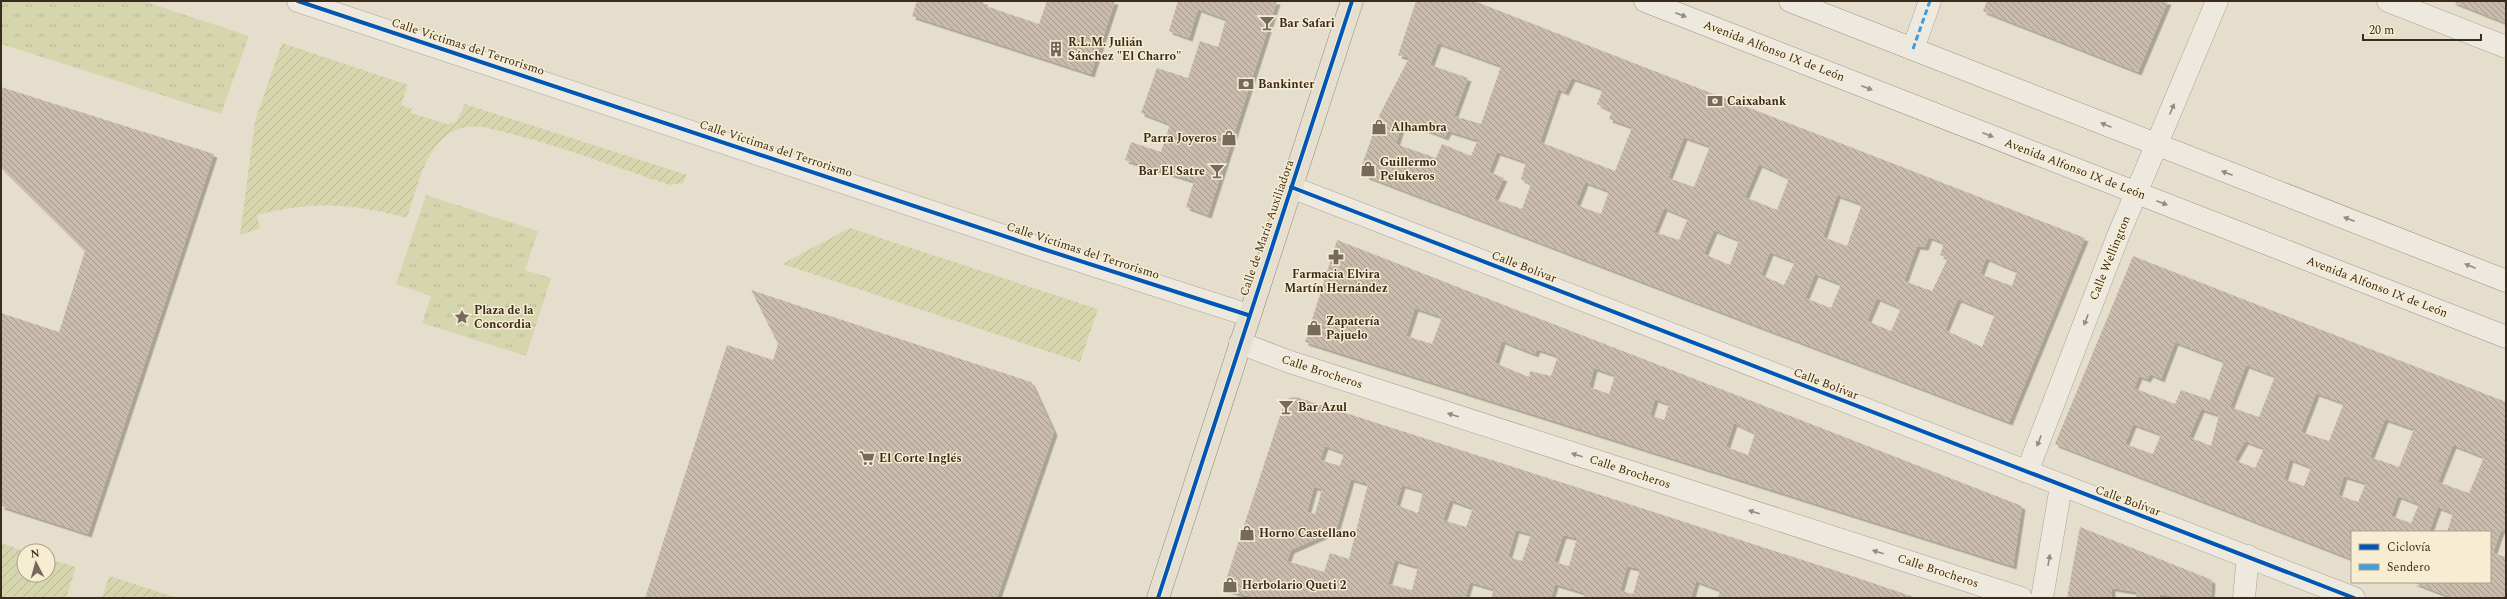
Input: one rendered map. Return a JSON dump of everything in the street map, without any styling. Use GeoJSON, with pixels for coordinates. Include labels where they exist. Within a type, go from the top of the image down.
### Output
{"type":"FeatureCollection","features":[{"type":"Feature","properties":{"kind":"main road","name":"Calle de María Auxiliadora"},"geometry":{"type":"LineString","coordinates":[[1158,598],[1248,315],[1352,1]]}},
{"type":"Feature","properties":{"kind":"street","name":"Calle Víctimas del Terrorismo"},"geometry":{"type":"LineString","coordinates":[[298,1],[1050,252],[1248,315]]}},
{"type":"Feature","properties":{"kind":"street","name":"Avenida Alfonso IX de León"},"geometry":{"type":"LineString","coordinates":[[1645,1],[2506,338]]}},
{"type":"Feature","properties":{"kind":"street"},"geometry":{"type":"LineString","coordinates":[[1790,1],[2506,281]]}},
{"type":"Feature","properties":{"kind":"street"},"geometry":{"type":"LineString","coordinates":[[1913,50],[1930,1]]}},
{"type":"Feature","properties":{"kind":"street","name":"Calle Wellington"},"geometry":{"type":"LineString","coordinates":[[2027,472],[2136,193],[2217,1]]}},
{"type":"Feature","properties":{"kind":"street"},"geometry":{"type":"LineString","coordinates":[[2388,1],[2506,47]]}},
{"type":"Feature","properties":{"kind":"street","name":"Calle Bolívar"},"geometry":{"type":"LineString","coordinates":[[1291,187],[2354,598]]}},
{"type":"Feature","properties":{"kind":"street","name":"Calle Brocheros"},"geometry":{"type":"LineString","coordinates":[[1240,342],[1290,362],[2021,598]]}},
{"type":"Feature","properties":{"kind":"street"},"geometry":{"type":"LineString","coordinates":[[2042,598],[2061,486]]}},
{"type":"Feature","properties":{"kind":"street"},"geometry":{"type":"LineString","coordinates":[[2244,598],[2248,556]]}},
{"type":"Feature","properties":{"kind":"green space"},"geometry":{"type":"Polygon","coordinates":[[[1,1],[143,1],[249,36],[221,114],[1,44],[1,1]]]}},
{"type":"Feature","properties":{"kind":"green space"},"geometry":{"type":"Polygon","coordinates":[[[282,43],[408,85],[401,105],[412,109],[411,113],[447,124],[456,122],[465,104],[687,175],[683,183],[670,185],[577,153],[506,132],[482,127],[467,127],[458,129],[447,135],[430,155],[419,181],[407,218],[368,209],[350,207],[296,207],[257,215],[260,228],[240,235],[255,121],[282,43]]]}},
{"type":"Feature","properties":{"kind":"green space"},"geometry":{"type":"Polygon","coordinates":[[[426,195],[538,231],[525,270],[551,278],[526,356],[422,323],[431,296],[396,284],[426,195]]]}},
{"type":"Feature","properties":{"kind":"green space"},"geometry":{"type":"Polygon","coordinates":[[[850,228],[1098,309],[1080,362],[782,264],[850,228]]]}},
{"type":"Feature","properties":{"kind":"green space"},"geometry":{"type":"Polygon","coordinates":[[[1,543],[16,548],[16,583],[56,583],[56,561],[76,567],[66,598],[1,598],[1,543]]]}},
{"type":"Feature","properties":{"kind":"green space"},"geometry":{"type":"Polygon","coordinates":[[[109,576],[178,598],[102,598],[109,576]]]}},
{"type":"Feature","properties":{"kind":"building","name":"R.L.M. Julián Sánchez \"El Charro\""},"geometry":{"type":"Polygon","coordinates":[[[917,1],[984,1],[983,5],[1039,24],[1047,1],[1115,1],[1091,74],[912,16],[917,1]]]}},
{"type":"Feature","properties":{"kind":"building"},"geometry":{"type":"Polygon","coordinates":[[[1178,1],[1277,1],[1208,215],[1186,207],[1194,181],[1125,160],[1131,142],[1161,152],[1170,124],[1141,113],[1157,68],[1188,78],[1200,41],[1218,47],[1226,19],[1198,9],[1189,38],[1169,31],[1178,1]]]}},
{"type":"Feature","properties":{"kind":"building"},"geometry":{"type":"Polygon","coordinates":[[[1416,1],[1474,1],[2085,238],[2009,422],[1366,176],[1362,165],[1380,114],[1409,58],[1398,55],[1416,1]],[[1438,43],[1430,65],[1468,78],[1454,116],[1481,124],[1500,69],[1499,65],[1438,43]],[[1572,78],[1565,92],[1558,89],[1540,142],[1615,171],[1632,127],[1609,119],[1612,111],[1597,104],[1603,89],[1572,78]],[[1403,121],[1396,144],[1436,158],[1442,144],[1471,156],[1478,140],[1448,131],[1445,137],[1403,121]],[[1684,137],[1668,178],[1694,187],[1710,146],[1684,137]],[[1497,152],[1489,172],[1504,178],[1494,199],[1522,209],[1531,184],[1521,179],[1526,162],[1497,152]],[[1759,164],[1745,197],[1777,210],[1789,178],[1759,164]],[[1585,182],[1576,205],[1601,214],[1609,191],[1585,182]],[[1837,195],[1823,237],[1847,246],[1862,204],[1837,195]],[[1664,208],[1654,232],[1679,240],[1688,218],[1664,208]],[[1714,230],[1704,254],[1730,265],[1739,240],[1714,230]],[[1929,237],[1925,247],[1917,246],[1904,281],[1932,291],[1948,258],[1940,255],[1944,243],[1929,237]],[[1770,252],[1761,275],[1784,285],[1795,262],[1770,252]],[[1986,258],[1980,274],[2012,286],[2017,271],[1986,258]],[[1815,274],[1805,298],[1831,308],[1841,284],[1815,274]],[[1877,298],[1867,321],[1891,331],[1901,308],[1877,298]],[[1958,299],[1945,330],[1982,347],[1995,314],[1958,299]]]}},
{"type":"Feature","properties":{"kind":"building"},"geometry":{"type":"Polygon","coordinates":[[[1987,1],[2168,1],[2138,72],[1983,11],[1987,1]]]}},
{"type":"Feature","properties":{"kind":"building"},"geometry":{"type":"Polygon","coordinates":[[[2451,1],[2506,1],[2506,23],[2451,1]]]}},
{"type":"Feature","properties":{"kind":"building"},"geometry":{"type":"Polygon","coordinates":[[[1,87],[214,154],[88,534],[1,506],[1,313],[59,332],[85,251],[1,168],[1,87]]]}},
{"type":"Feature","properties":{"kind":"building"},"geometry":{"type":"Polygon","coordinates":[[[1337,240],[2022,506],[2013,566],[1305,342],[1337,240]],[[1415,308],[1406,336],[1432,344],[1442,317],[1415,308]],[[1502,341],[1495,363],[1529,377],[1530,371],[1551,376],[1558,356],[1537,349],[1535,354],[1502,341]],[[1594,368],[1589,387],[1609,394],[1615,375],[1594,368]],[[1655,399],[1650,415],[1664,420],[1669,404],[1655,399]],[[1734,423],[1726,447],[1748,455],[1755,433],[1734,423]]]}},
{"type":"Feature","properties":{"kind":"building"},"geometry":{"type":"Polygon","coordinates":[[[2133,256],[2506,402],[2506,532],[2501,530],[2493,553],[2506,557],[2506,598],[2453,598],[2415,583],[2491,583],[2491,531],[2447,531],[2453,513],[2438,507],[2429,531],[2351,531],[2351,559],[2055,444],[2133,256]],[[2175,342],[2161,379],[2150,374],[2147,379],[2139,376],[2134,388],[2175,404],[2181,390],[2210,400],[2224,361],[2175,342]],[[2246,365],[2230,407],[2259,417],[2275,376],[2246,365]],[[2316,393],[2301,432],[2329,441],[2344,403],[2316,393]],[[2201,409],[2189,437],[2211,446],[2219,415],[2201,409]],[[2385,419],[2370,457],[2399,467],[2414,429],[2385,419]],[[2133,424],[2125,444],[2153,454],[2161,434],[2133,424]],[[2245,441],[2234,460],[2255,468],[2264,448],[2245,441]],[[2453,445],[2438,482],[2469,493],[2484,457],[2453,445]],[[2290,459],[2284,479],[2304,486],[2311,467],[2290,459]],[[2344,476],[2338,495],[2358,502],[2366,483],[2344,476]],[[2398,496],[2391,516],[2411,523],[2419,504],[2398,496]]]}},
{"type":"Feature","properties":{"kind":"building","name":"El Corte Inglés"},"geometry":{"type":"Polygon","coordinates":[[[751,290],[1031,382],[1054,432],[997,598],[645,598],[727,345],[773,360],[778,344],[751,290]]]}},
{"type":"Feature","properties":{"kind":"building"},"geometry":{"type":"Polygon","coordinates":[[[1296,397],[1917,598],[1718,598],[1720,590],[1696,581],[1691,598],[1583,598],[1585,593],[1555,584],[1551,598],[1491,598],[1494,589],[1470,582],[1465,598],[1255,598],[1223,589],[1284,404],[1289,398],[1296,397]],[[1325,446],[1320,460],[1340,466],[1344,453],[1325,446]],[[1351,479],[1336,530],[1291,550],[1287,561],[1324,572],[1330,553],[1349,559],[1368,484],[1351,479]],[[1402,485],[1396,505],[1418,513],[1423,491],[1402,485]],[[1314,487],[1307,512],[1315,514],[1322,489],[1314,487]],[[1450,500],[1443,520],[1466,527],[1473,508],[1450,500]],[[1516,530],[1508,557],[1522,561],[1531,534],[1516,530]],[[1563,535],[1554,562],[1569,566],[1577,538],[1563,535]],[[1395,560],[1388,584],[1412,590],[1418,567],[1395,560]],[[1627,566],[1620,591],[1633,594],[1640,569],[1627,566]]]}},
{"type":"Feature","properties":{"kind":"building"},"geometry":{"type":"Polygon","coordinates":[[[2080,527],[2212,580],[2211,598],[2181,598],[2160,594],[2160,598],[2136,598],[2137,592],[2112,588],[2112,598],[2067,598],[2080,527]]]}},
{"type":"Feature","properties":{"kind":"marked path"},"geometry":{"type":"LineString","coordinates":[[1913,49],[1930,1]]}},
{"type":"Feature","properties":{"kind":"cycle path"},"geometry":{"type":"LineString","coordinates":[[298,1],[1043,249],[1248,315]]}},
{"type":"Feature","properties":{"kind":"cycle path"},"geometry":{"type":"LineString","coordinates":[[1158,598],[1352,1]]}},
{"type":"Feature","properties":{"kind":"cycle path"},"geometry":{"type":"LineString","coordinates":[[1291,187],[2354,598]]}},
{"type":"Feature","properties":{"kind":"place","name":"Bar Safari"},"geometry":{"type":"Point","coordinates":[1267,23]}},
{"type":"Feature","properties":{"kind":"place","name":"R.L.M. Julián Sánchez \"El Charro\""},"geometry":{"type":"Point","coordinates":[1056,49]}},
{"type":"Feature","properties":{"kind":"place","name":"Bankinter"},"geometry":{"type":"Point","coordinates":[1246,84]}},
{"type":"Feature","properties":{"kind":"place","name":"Caixabank"},"geometry":{"type":"Point","coordinates":[1715,101]}},
{"type":"Feature","properties":{"kind":"place","name":"Alhambra"},"geometry":{"type":"Point","coordinates":[1379,127]}},
{"type":"Feature","properties":{"kind":"place","name":"Parra Joyeros"},"geometry":{"type":"Point","coordinates":[1229,138]}},
{"type":"Feature","properties":{"kind":"place","name":"Guillermo Pelukeros"},"geometry":{"type":"Point","coordinates":[1368,169]}},
{"type":"Feature","properties":{"kind":"place","name":"Bar El Satre"},"geometry":{"type":"Point","coordinates":[1217,171]}},
{"type":"Feature","properties":{"kind":"place","name":"Farmacia Elvira Martín Hernández"},"geometry":{"type":"Point","coordinates":[1336,257]}},
{"type":"Feature","properties":{"kind":"place","name":"Plaza de la Concordia"},"geometry":{"type":"Point","coordinates":[462,317]}},
{"type":"Feature","properties":{"kind":"place","name":"Zapatería Pajuelo"},"geometry":{"type":"Point","coordinates":[1314,328]}},
{"type":"Feature","properties":{"kind":"place","name":"Bar Azul"},"geometry":{"type":"Point","coordinates":[1286,407]}},
{"type":"Feature","properties":{"kind":"place","name":"El Corte Inglés"},"geometry":{"type":"Point","coordinates":[867,458]}},
{"type":"Feature","properties":{"kind":"place","name":"Horno Castellano"},"geometry":{"type":"Point","coordinates":[1247,533]}},
{"type":"Feature","properties":{"kind":"place","name":"Herbolario Queti 2"},"geometry":{"type":"Point","coordinates":[1230,585]}}]}
